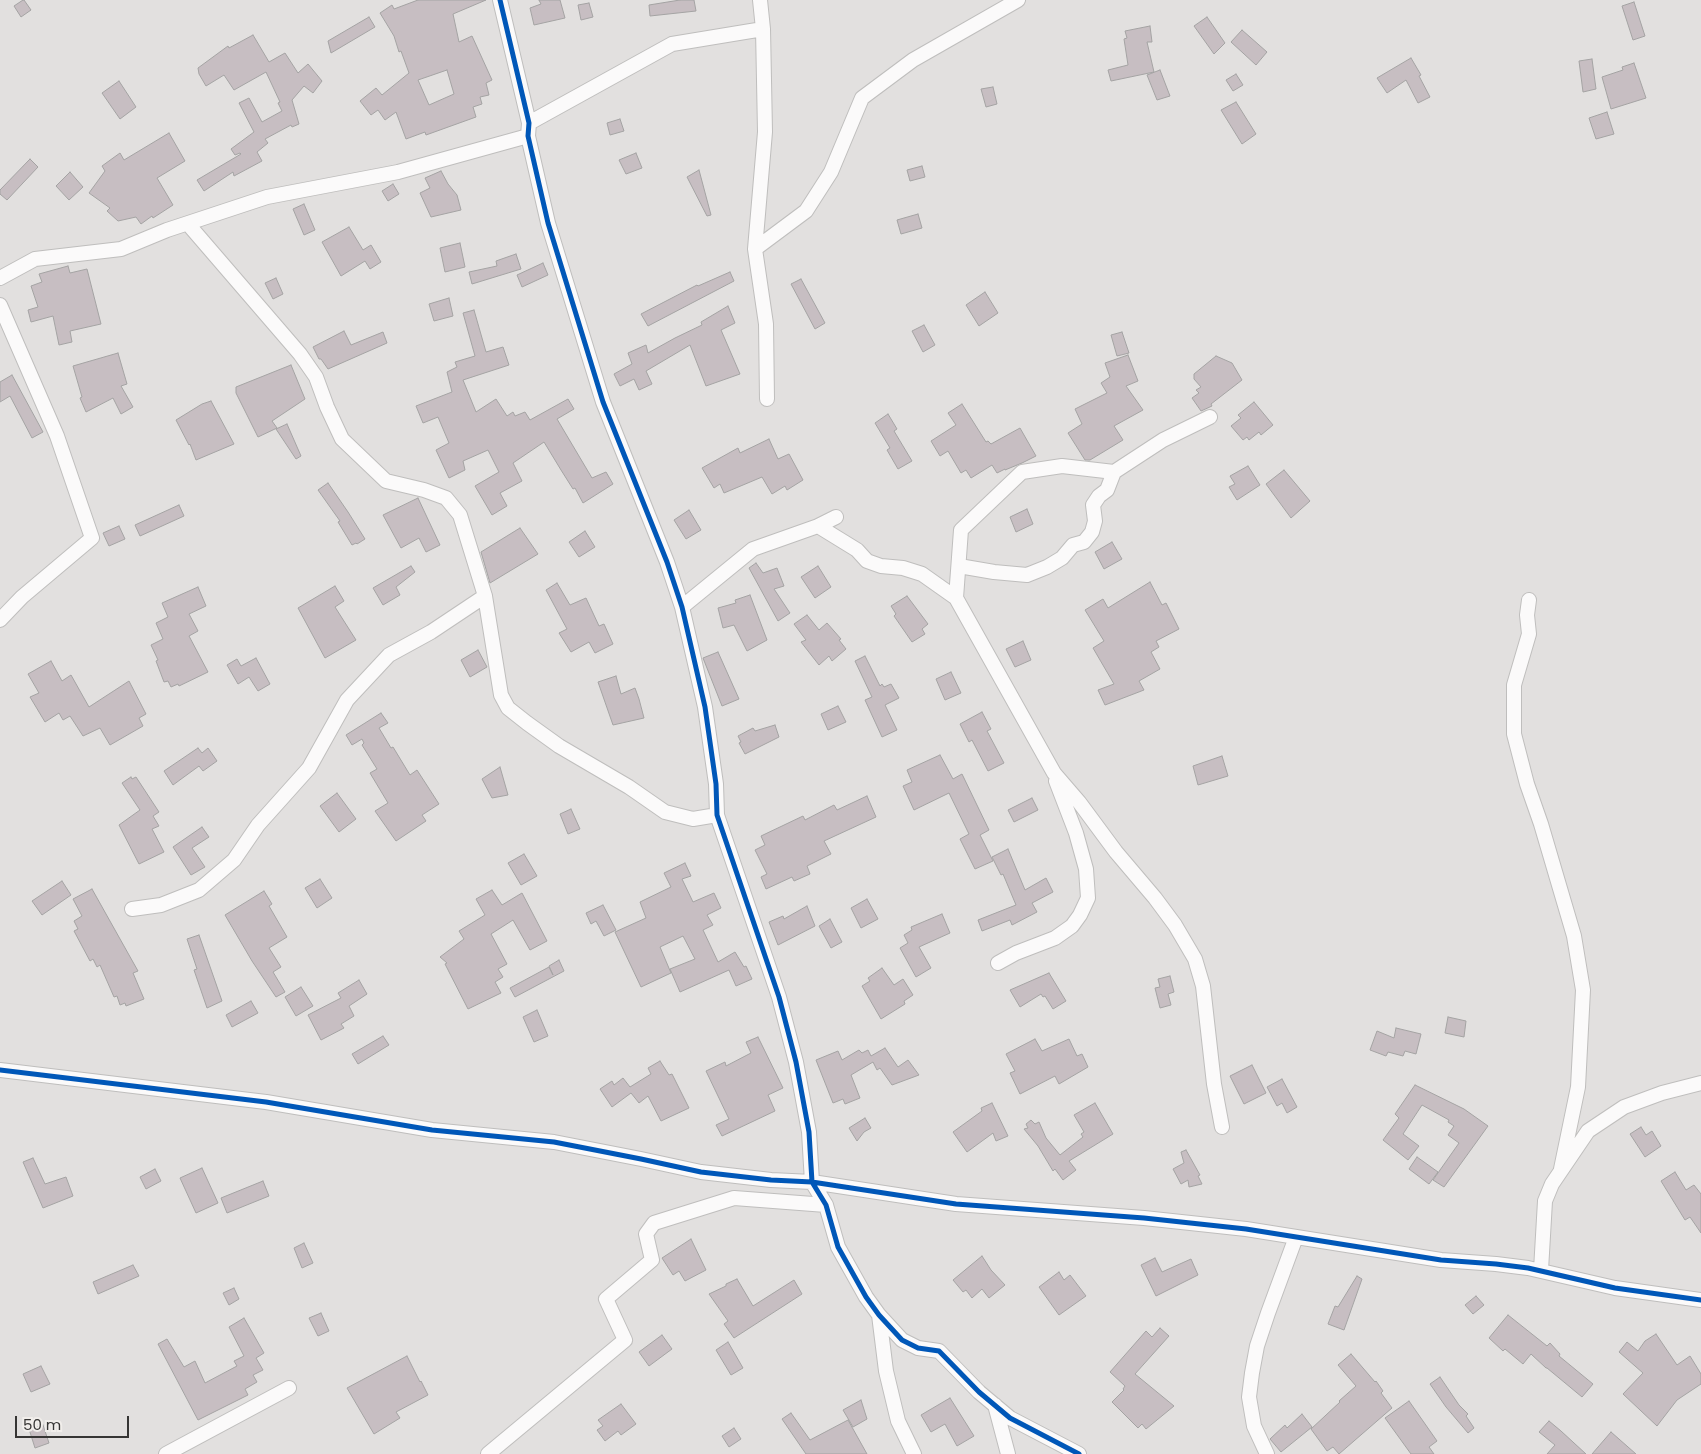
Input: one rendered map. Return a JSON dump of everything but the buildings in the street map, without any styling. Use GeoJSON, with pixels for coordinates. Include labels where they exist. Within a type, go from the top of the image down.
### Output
{"type":"FeatureCollection","features":[{"type":"Feature","properties":{"kind":"street"},"geometry":{"type":"LineString","coordinates":[[500,0],[548,223],[603,402],[667,562],[682,607],[704,707],[716,784],[717,815],[779,997],[794,1053],[809,1132],[812,1182],[826,1205],[838,1247],[866,1297],[879,1315],[902,1340],[918,1348],[939,1351],[979,1392],[1010,1418],[1079,1454]]}},
{"type":"Feature","properties":{"kind":"street"},"geometry":{"type":"LineString","coordinates":[[760,0],[764,29],[765,132],[755,249],[766,324],[767,399]]}},
{"type":"Feature","properties":{"kind":"street"},"geometry":{"type":"LineString","coordinates":[[755,249],[806,211],[831,172],[862,98],[913,60],[1018,0]]}},
{"type":"Feature","properties":{"kind":"street"},"geometry":{"type":"LineString","coordinates":[[0,278],[34,260],[121,249],[167,230],[266,198],[398,172],[528,129],[672,44],[764,29]]}},
{"type":"Feature","properties":{"kind":"street"},"geometry":{"type":"LineString","coordinates":[[188,224],[311,369],[342,439],[386,481],[446,498],[460,515],[485,596],[501,695],[508,708],[559,746],[630,787],[665,812],[693,819],[717,815]]}},
{"type":"Feature","properties":{"kind":"street"},"geometry":{"type":"LineString","coordinates":[[0,305],[57,436],[92,538],[22,597],[0,620]]}},
{"type":"Feature","properties":{"kind":"street"},"geometry":{"type":"LineString","coordinates":[[959,566],[1027,575],[1047,567],[1062,558],[1073,546],[1084,542],[1092,532],[1095,521],[1093,504],[1107,490],[1114,472],[1163,440],[1210,416]]}},
{"type":"Feature","properties":{"kind":"street"},"geometry":{"type":"LineString","coordinates":[[956,598],[961,530],[1022,472],[1062,466],[1114,472]]}},
{"type":"Feature","properties":{"kind":"street"},"geometry":{"type":"LineString","coordinates":[[682,607],[753,550],[818,526],[836,517]]}},
{"type":"Feature","properties":{"kind":"street"},"geometry":{"type":"LineString","coordinates":[[818,526],[857,550],[866,561],[881,566],[903,568],[922,574],[956,598],[1054,773],[1076,833],[1086,869],[1088,898],[1072,926],[1055,938],[1016,953],[998,963]]}},
{"type":"Feature","properties":{"kind":"street"},"geometry":{"type":"LineString","coordinates":[[132,909],[162,905],[199,890],[234,860],[258,825],[309,768],[348,700],[389,655],[431,632],[485,596]]}},
{"type":"Feature","properties":{"kind":"street"},"geometry":{"type":"LineString","coordinates":[[1529,600],[1527,615],[1529,634],[1514,684],[1514,734],[1527,784],[1541,824],[1574,936],[1583,990],[1578,1087],[1561,1169]]}},
{"type":"Feature","properties":{"kind":"street"},"geometry":{"type":"LineString","coordinates":[[1054,773],[1155,898],[1175,925],[1194,958],[1203,986],[1214,1084],[1222,1126]]}},
{"type":"Feature","properties":{"kind":"street"},"geometry":{"type":"LineString","coordinates":[[0,1070],[266,1102],[432,1130],[554,1142],[701,1172],[771,1180],[812,1182],[956,1204],[1144,1218],[1246,1229],[1441,1260],[1541,1270],[1615,1288],[1701,1300]]}},
{"type":"Feature","properties":{"kind":"street"},"geometry":{"type":"LineString","coordinates":[[1541,1270],[1545,1201],[1561,1169],[1588,1131],[1624,1107],[1662,1093],[1701,1083]]}},
{"type":"Feature","properties":{"kind":"street"},"geometry":{"type":"LineString","coordinates":[[488,1454],[625,1340],[606,1300],[652,1260],[646,1234],[654,1223],[734,1198],[826,1205]]}},
{"type":"Feature","properties":{"kind":"street"},"geometry":{"type":"LineString","coordinates":[[1267,1454],[1254,1426],[1249,1397],[1252,1373],[1257,1346],[1296,1237]]}},
{"type":"Feature","properties":{"kind":"street"},"geometry":{"type":"LineString","coordinates":[[879,1315],[886,1371],[898,1421],[914,1454]]}},
{"type":"Feature","properties":{"kind":"street"},"geometry":{"type":"LineString","coordinates":[[166,1454],[288,1388]]}},
{"type":"Feature","properties":{"kind":"street"},"geometry":{"type":"LineString","coordinates":[[994,1404],[1008,1454]]}},
{"type":"Feature","properties":{"kind":"cycle path"},"geometry":{"type":"LineString","coordinates":[[500,0],[529,123],[528,136],[548,223],[603,402],[667,562],[682,607],[705,707],[716,784],[717,815],[779,997],[796,1062],[809,1132],[812,1182],[826,1205],[838,1247],[866,1297],[879,1315],[902,1340],[918,1348],[939,1351],[979,1392],[1010,1418],[1079,1454]]}},
{"type":"Feature","properties":{"kind":"cycle path"},"geometry":{"type":"LineString","coordinates":[[0,1070],[266,1102],[432,1130],[554,1142],[701,1172],[771,1180],[812,1182],[956,1204],[1144,1218],[1246,1229],[1441,1260],[1528,1268],[1615,1288],[1701,1300]]}}]}
